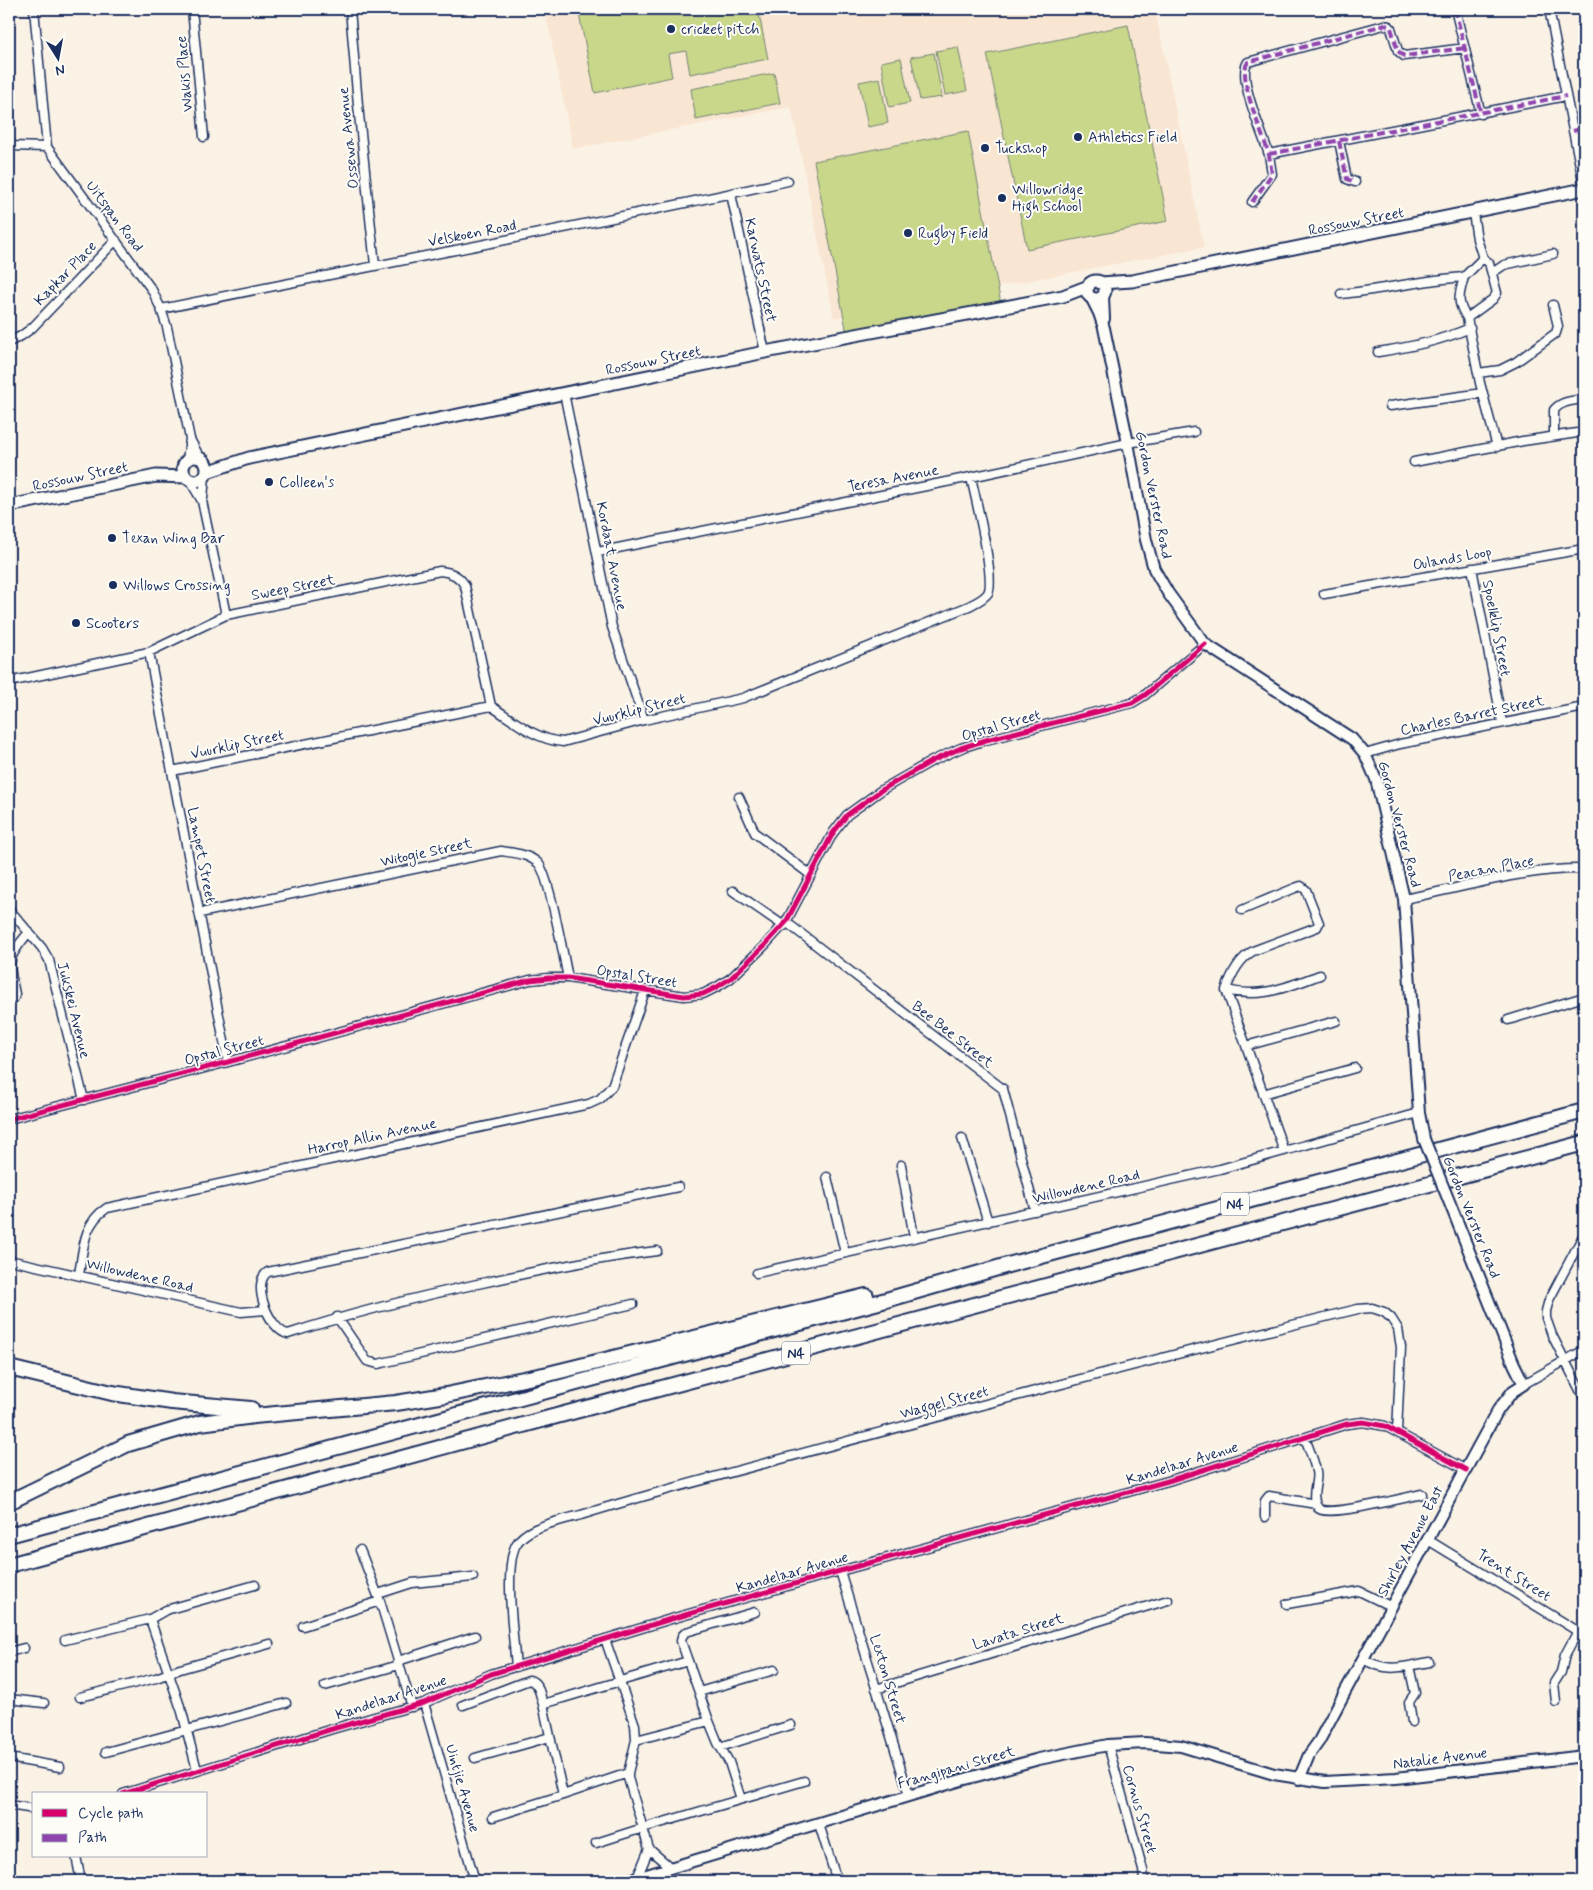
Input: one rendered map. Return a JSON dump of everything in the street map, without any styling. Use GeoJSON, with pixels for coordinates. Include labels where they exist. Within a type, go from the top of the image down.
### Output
{"type":"FeatureCollection","features":[{"type":"Feature","properties":{"kind":"highway","name":"N4"},"geometry":{"type":"LineString","coordinates":[[9,1535],[1584,1111]]}},
{"type":"Feature","properties":{"kind":"highway","name":"N4"},"geometry":{"type":"LineString","coordinates":[[9,1565],[549,1418],[1584,1143]]}},
{"type":"Feature","properties":{"kind":"highway"},"geometry":{"type":"LineString","coordinates":[[9,1502],[106,1453],[151,1436],[200,1423],[228,1418],[396,1404],[518,1381],[842,1302],[1008,1265]]}},
{"type":"Feature","properties":{"kind":"highway"},"geometry":{"type":"LineString","coordinates":[[9,1368],[84,1388],[142,1398],[233,1408],[304,1412]]}},
{"type":"Feature","properties":{"kind":"main road","name":"Rossouw Street"},"geometry":{"type":"LineString","coordinates":[[206,474],[249,458],[765,352],[1063,296],[1096,292],[1132,281],[1473,213],[1584,188]]}},
{"type":"Feature","properties":{"kind":"main road"},"geometry":{"type":"LineString","coordinates":[[193,457],[201,458],[206,465],[206,474],[199,480],[188,478],[183,467],[186,460],[193,457]]}},
{"type":"Feature","properties":{"kind":"main road","name":"Rossouw Street"},"geometry":{"type":"LineString","coordinates":[[201,458],[249,458]]}},
{"type":"Feature","properties":{"kind":"main road","name":"Rossouw Street"},"geometry":{"type":"LineString","coordinates":[[156,476],[186,460]]}},
{"type":"Feature","properties":{"kind":"main road","name":"Rossouw Street"},"geometry":{"type":"LineString","coordinates":[[9,506],[156,476],[188,478]]}},
{"type":"Feature","properties":{"kind":"street"},"geometry":{"type":"LineString","coordinates":[[9,146],[47,147],[34,9]]}},
{"type":"Feature","properties":{"kind":"street","name":"Wakis Place"},"geometry":{"type":"LineString","coordinates":[[192,9],[204,137]]}},
{"type":"Feature","properties":{"kind":"street","name":"Ossewa Avenue"},"geometry":{"type":"LineString","coordinates":[[350,9],[375,265]]}},
{"type":"Feature","properties":{"kind":"street"},"geometry":{"type":"LineString","coordinates":[[1455,9],[1481,114]]}},
{"type":"Feature","properties":{"kind":"street"},"geometry":{"type":"LineString","coordinates":[[1567,9],[1550,10],[1584,188]]}},
{"type":"Feature","properties":{"kind":"street"},"geometry":{"type":"LineString","coordinates":[[1252,202],[1272,174],[1269,154],[1252,109],[1245,69],[1248,62],[1384,26],[1391,28],[1398,51],[1404,56],[1465,48]]}},
{"type":"Feature","properties":{"kind":"street"},"geometry":{"type":"LineString","coordinates":[[1269,154],[1566,96]]}},
{"type":"Feature","properties":{"kind":"street"},"geometry":{"type":"LineString","coordinates":[[1573,130],[1584,128]]}},
{"type":"Feature","properties":{"kind":"street"},"geometry":{"type":"LineString","coordinates":[[1339,141],[1348,180],[1355,182]]}},
{"type":"Feature","properties":{"kind":"street","name":"Uitspan Road"},"geometry":{"type":"LineString","coordinates":[[47,147],[152,290],[162,309],[190,439],[201,458]]}},
{"type":"Feature","properties":{"kind":"street","name":"Velskoen Road"},"geometry":{"type":"LineString","coordinates":[[162,309],[375,265],[577,227],[788,181]]}},
{"type":"Feature","properties":{"kind":"street","name":"Karwats Street"},"geometry":{"type":"LineString","coordinates":[[731,194],[765,352]]}},
{"type":"Feature","properties":{"kind":"street"},"geometry":{"type":"LineString","coordinates":[[1467,318],[1497,294],[1490,263],[1483,258],[1477,239],[1473,213]]}},
{"type":"Feature","properties":{"kind":"street","name":"Kapkar Place"},"geometry":{"type":"LineString","coordinates":[[9,342],[32,328],[116,240]]}},
{"type":"Feature","properties":{"kind":"street"},"geometry":{"type":"LineString","coordinates":[[1492,273],[1504,265],[1553,254]]}},
{"type":"Feature","properties":{"kind":"street"},"geometry":{"type":"LineString","coordinates":[[1483,258],[1464,277],[1459,302],[1470,328],[1478,373],[1497,447]]}},
{"type":"Feature","properties":{"kind":"street"},"geometry":{"type":"LineString","coordinates":[[1341,294],[1364,292],[1437,279],[1464,277]]}},
{"type":"Feature","properties":{"kind":"street","name":"Gordon Verster Road"},"geometry":{"type":"LineString","coordinates":[[1096,292],[1128,443],[1146,540],[1154,569],[1168,593],[1205,644],[1352,739],[1365,754],[1376,779],[1404,899],[1419,1112],[1424,1139],[1514,1364],[1524,1384]]}},
{"type":"Feature","properties":{"kind":"street"},"geometry":{"type":"LineString","coordinates":[[1478,373],[1500,370],[1516,362],[1556,333],[1558,326],[1553,305]]}},
{"type":"Feature","properties":{"kind":"street"},"geometry":{"type":"LineString","coordinates":[[1378,352],[1428,343],[1470,328]]}},
{"type":"Feature","properties":{"kind":"street"},"geometry":{"type":"LineString","coordinates":[[1390,406],[1483,392]]}},
{"type":"Feature","properties":{"kind":"street","name":"Kordaat Avenue"},"geometry":{"type":"LineString","coordinates":[[564,393],[598,552],[609,614],[617,645],[644,720]]}},
{"type":"Feature","properties":{"kind":"street"},"geometry":{"type":"LineString","coordinates":[[1554,436],[1554,410],[1559,404],[1564,402],[1583,399]]}},
{"type":"Feature","properties":{"kind":"street","name":"Teresa Avenue"},"geometry":{"type":"LineString","coordinates":[[598,552],[971,477],[1128,443],[1194,432]]}},
{"type":"Feature","properties":{"kind":"street"},"geometry":{"type":"LineString","coordinates":[[1414,462],[1584,432]]}},
{"type":"Feature","properties":{"kind":"street","name":"Uitspan Road"},"geometry":{"type":"LineString","coordinates":[[186,460],[190,439]]}},
{"type":"Feature","properties":{"kind":"street"},"geometry":{"type":"LineString","coordinates":[[202,501],[206,474]]}},
{"type":"Feature","properties":{"kind":"street","name":"Vuurklip Street"},"geometry":{"type":"LineString","coordinates":[[172,771],[491,706],[540,738],[552,742],[569,741],[644,720],[742,698],[969,606],[983,598],[988,593],[990,576],[971,477]]}},
{"type":"Feature","properties":{"kind":"street"},"geometry":{"type":"LineString","coordinates":[[188,478],[202,501],[226,615]]}},
{"type":"Feature","properties":{"kind":"street","name":"Oulands Loop"},"geometry":{"type":"LineString","coordinates":[[1324,594],[1584,549]]}},
{"type":"Feature","properties":{"kind":"street","name":"Spoelklip Street"},"geometry":{"type":"LineString","coordinates":[[1472,568],[1502,722]]}},
{"type":"Feature","properties":{"kind":"street","name":"Sweep Street"},"geometry":{"type":"LineString","coordinates":[[9,682],[149,652],[226,615],[440,571],[450,572],[462,580],[466,586],[491,706]]}},
{"type":"Feature","properties":{"kind":"street","name":"Opstal Street"},"geometry":{"type":"LineString","coordinates":[[9,1119],[530,980],[568,978],[684,996],[703,994],[731,978],[785,924],[833,833],[847,815],[883,790],[932,761],[961,748],[1132,703],[1145,695],[1205,644]]}},
{"type":"Feature","properties":{"kind":"street","name":"Lampet Street"},"geometry":{"type":"LineString","coordinates":[[149,652],[228,1062]]}},
{"type":"Feature","properties":{"kind":"street","name":"Charles Barret Street"},"geometry":{"type":"LineString","coordinates":[[1365,754],[1400,744],[1502,722],[1584,707]]}},
{"type":"Feature","properties":{"kind":"street"},"geometry":{"type":"LineString","coordinates":[[739,798],[755,833],[811,875]]}},
{"type":"Feature","properties":{"kind":"street","name":"Witogie Street"},"geometry":{"type":"LineString","coordinates":[[200,913],[501,851],[520,854],[539,863],[546,879],[568,978]]}},
{"type":"Feature","properties":{"kind":"street","name":"Peacan Place"},"geometry":{"type":"LineString","coordinates":[[1404,899],[1514,876],[1570,868],[1584,869]]}},
{"type":"Feature","properties":{"kind":"street"},"geometry":{"type":"LineString","coordinates":[[1242,910],[1301,886],[1306,890],[1319,923],[1317,927],[1244,956],[1226,990],[1284,1151]]}},
{"type":"Feature","properties":{"kind":"street","name":"Bee Bee Street"},"geometry":{"type":"LineString","coordinates":[[733,891],[785,924],[1003,1089],[1035,1212]]}},
{"type":"Feature","properties":{"kind":"street","name":"Jukskei Avenue"},"geometry":{"type":"LineString","coordinates":[[9,909],[42,948],[48,960],[84,1100]]}},
{"type":"Feature","properties":{"kind":"street"},"geometry":{"type":"LineString","coordinates":[[9,1001],[14,998],[15,994],[9,960],[12,952],[29,932]]}},
{"type":"Feature","properties":{"kind":"street"},"geometry":{"type":"LineString","coordinates":[[1226,990],[1243,994],[1269,992],[1320,975]]}},
{"type":"Feature","properties":{"kind":"street","name":"Harrop Allin Avenue"},"geometry":{"type":"LineString","coordinates":[[79,1275],[86,1232],[98,1213],[107,1208],[580,1106],[600,1099],[612,1086],[645,990]]}},
{"type":"Feature","properties":{"kind":"street"},"geometry":{"type":"LineString","coordinates":[[1508,1020],[1584,997]]}},
{"type":"Feature","properties":{"kind":"street"},"geometry":{"type":"LineString","coordinates":[[1246,1046],[1336,1021]]}},
{"type":"Feature","properties":{"kind":"street"},"geometry":{"type":"LineString","coordinates":[[1263,1094],[1355,1068]]}},
{"type":"Feature","properties":{"kind":"street","name":"Willowdene Road"},"geometry":{"type":"LineString","coordinates":[[757,1273],[1220,1169],[1419,1112]]}},
{"type":"Feature","properties":{"kind":"street"},"geometry":{"type":"LineString","coordinates":[[962,1138],[988,1222]]}},
{"type":"Feature","properties":{"kind":"street"},"geometry":{"type":"LineString","coordinates":[[901,1165],[914,1237]]}},
{"type":"Feature","properties":{"kind":"street"},"geometry":{"type":"LineString","coordinates":[[827,1177],[845,1253]]}},
{"type":"Feature","properties":{"kind":"street"},"geometry":{"type":"LineString","coordinates":[[657,1251],[534,1271],[402,1300],[288,1334],[280,1331],[265,1310],[261,1280],[268,1272],[678,1187]]}},
{"type":"Feature","properties":{"kind":"street"},"geometry":{"type":"LineString","coordinates":[[1584,1234],[1549,1300],[1546,1311],[1546,1318],[1552,1335],[1584,1398]]}},
{"type":"Feature","properties":{"kind":"street","name":"Willowdene Road"},"geometry":{"type":"LineString","coordinates":[[9,1260],[241,1312],[265,1310]]}},
{"type":"Feature","properties":{"kind":"street"},"geometry":{"type":"LineString","coordinates":[[337,1318],[367,1361],[378,1364],[633,1304]]}},
{"type":"Feature","properties":{"kind":"street","name":"Waggel Street"},"geometry":{"type":"LineString","coordinates":[[516,1667],[510,1570],[517,1543],[532,1530],[642,1496],[1224,1342],[1358,1309],[1372,1308],[1384,1312],[1398,1328],[1400,1348],[1397,1432]]}},
{"type":"Feature","properties":{"kind":"street","name":"Shirley Avenue East"},"geometry":{"type":"LineString","coordinates":[[1299,1779],[1309,1754],[1319,1740],[1498,1410],[1510,1395],[1524,1384],[1584,1350]]}},
{"type":"Feature","properties":{"kind":"street","name":"Kandelaar Avenue"},"geometry":{"type":"LineString","coordinates":[[129,1792],[197,1770],[412,1707],[491,1674],[840,1570],[1168,1481],[1347,1424],[1363,1422],[1379,1424],[1466,1470]]}},
{"type":"Feature","properties":{"kind":"street"},"geometry":{"type":"LineString","coordinates":[[1306,1438],[1317,1472],[1314,1488],[1316,1504],[1321,1511],[1334,1511],[1389,1502],[1422,1494]]}},
{"type":"Feature","properties":{"kind":"street"},"geometry":{"type":"LineString","coordinates":[[1266,1517],[1265,1501],[1269,1496],[1316,1504]]}},
{"type":"Feature","properties":{"kind":"street","name":"Trent Street"},"geometry":{"type":"LineString","coordinates":[[1428,1540],[1581,1633]]}},
{"type":"Feature","properties":{"kind":"street"},"geometry":{"type":"LineString","coordinates":[[360,1550],[379,1598],[412,1707]]}},
{"type":"Feature","properties":{"kind":"street","name":"Lexton Street"},"geometry":{"type":"LineString","coordinates":[[840,1570],[909,1795]]}},
{"type":"Feature","properties":{"kind":"street"},"geometry":{"type":"LineString","coordinates":[[303,1626],[379,1598],[412,1583],[472,1577]]}},
{"type":"Feature","properties":{"kind":"street"},"geometry":{"type":"LineString","coordinates":[[65,1640],[150,1619],[166,1610],[255,1585]]}},
{"type":"Feature","properties":{"kind":"street"},"geometry":{"type":"LineString","coordinates":[[1287,1604],[1359,1590],[1392,1607]]}},
{"type":"Feature","properties":{"kind":"street","name":"Lavata Street"},"geometry":{"type":"LineString","coordinates":[[876,1689],[1168,1600]]}},
{"type":"Feature","properties":{"kind":"street"},"geometry":{"type":"LineString","coordinates":[[741,1799],[729,1762],[708,1721],[688,1661],[682,1636],[686,1632],[755,1612]]}},
{"type":"Feature","properties":{"kind":"street"},"geometry":{"type":"LineString","coordinates":[[150,1619],[197,1770]]}},
{"type":"Feature","properties":{"kind":"street"},"geometry":{"type":"LineString","coordinates":[[1556,1702],[1554,1683],[1561,1672],[1565,1654],[1581,1633]]}},
{"type":"Feature","properties":{"kind":"street"},"geometry":{"type":"LineString","coordinates":[[325,1686],[399,1663],[475,1636]]}},
{"type":"Feature","properties":{"kind":"street"},"geometry":{"type":"LineString","coordinates":[[605,1640],[635,1725],[636,1740],[628,1773],[649,1849],[671,1868]]}},
{"type":"Feature","properties":{"kind":"street"},"geometry":{"type":"LineString","coordinates":[[80,1698],[268,1644]]}},
{"type":"Feature","properties":{"kind":"street"},"geometry":{"type":"LineString","coordinates":[[9,1652],[24,1648]]}},
{"type":"Feature","properties":{"kind":"street"},"geometry":{"type":"LineString","coordinates":[[1363,1659],[1390,1669],[1429,1662]]}},
{"type":"Feature","properties":{"kind":"street"},"geometry":{"type":"LineString","coordinates":[[543,1704],[688,1661]]}},
{"type":"Feature","properties":{"kind":"street"},"geometry":{"type":"LineString","coordinates":[[1409,1666],[1415,1693],[1409,1702],[1412,1722]]}},
{"type":"Feature","properties":{"kind":"street"},"geometry":{"type":"LineString","coordinates":[[699,1692],[774,1670]]}},
{"type":"Feature","properties":{"kind":"street"},"geometry":{"type":"LineString","coordinates":[[463,1705],[529,1680],[534,1681],[543,1704],[563,1795]]}},
{"type":"Feature","properties":{"kind":"street"},"geometry":{"type":"LineString","coordinates":[[9,1699],[44,1703]]}},
{"type":"Feature","properties":{"kind":"street"},"geometry":{"type":"LineString","coordinates":[[106,1752],[186,1732],[286,1703]]}},
{"type":"Feature","properties":{"kind":"street","name":"Uintjie Avenue"},"geometry":{"type":"LineString","coordinates":[[424,1703],[475,1881]]}},
{"type":"Feature","properties":{"kind":"street"},"geometry":{"type":"LineString","coordinates":[[636,1740],[708,1721]]}},
{"type":"Feature","properties":{"kind":"street"},"geometry":{"type":"LineString","coordinates":[[720,1746],[791,1725]]}},
{"type":"Feature","properties":{"kind":"street"},"geometry":{"type":"LineString","coordinates":[[475,1758],[550,1737]]}},
{"type":"Feature","properties":{"kind":"street","name":"Frangipani Street"},"geometry":{"type":"LineString","coordinates":[[627,1881],[909,1795],[1038,1759],[1108,1745],[1139,1743],[1181,1746],[1274,1774],[1299,1779]]}},
{"type":"Feature","properties":{"kind":"street","name":"Cornus Street"},"geometry":{"type":"LineString","coordinates":[[1108,1745],[1143,1870],[1144,1881]]}},
{"type":"Feature","properties":{"kind":"street","name":"Natalie Avenue"},"geometry":{"type":"LineString","coordinates":[[1299,1779],[1337,1782],[1396,1778],[1584,1756]]}},
{"type":"Feature","properties":{"kind":"street"},"geometry":{"type":"LineString","coordinates":[[9,1758],[60,1767]]}},
{"type":"Feature","properties":{"kind":"street"},"geometry":{"type":"LineString","coordinates":[[493,1817],[628,1773]]}},
{"type":"Feature","properties":{"kind":"street"},"geometry":{"type":"LineString","coordinates":[[596,1843],[804,1781]]}},
{"type":"Feature","properties":{"kind":"street"},"geometry":{"type":"LineString","coordinates":[[9,1805],[32,1809]]}},
{"type":"Feature","properties":{"kind":"street"},"geometry":{"type":"LineString","coordinates":[[819,1824],[837,1881]]}},
{"type":"Feature","properties":{"kind":"street"},"geometry":{"type":"LineString","coordinates":[[638,1878],[649,1849]]}},
{"type":"Feature","properties":{"kind":"street"},"geometry":{"type":"LineString","coordinates":[[76,1858],[81,1881]]}},
{"type":"Feature","properties":{"kind":"shaded area","name":"Willowridge High School"},"geometry":{"type":"Polygon","coordinates":[[[545,9],[1155,9],[1204,247],[834,318],[791,107],[573,149],[545,9]]]}},
{"type":"Feature","properties":{"kind":"green space"},"geometry":{"type":"Polygon","coordinates":[[[578,9],[758,9],[768,59],[690,74],[686,51],[668,54],[672,77],[595,93],[578,9]]]}},
{"type":"Feature","properties":{"kind":"green space","name":"Athletics Field"},"geometry":{"type":"Polygon","coordinates":[[[1128,25],[1168,221],[1027,249],[987,54],[1128,25]]]}},
{"type":"Feature","properties":{"kind":"green space"},"geometry":{"type":"Polygon","coordinates":[[[958,47],[967,91],[945,95],[936,51],[958,47]]]}},
{"type":"Feature","properties":{"kind":"green space"},"geometry":{"type":"Polygon","coordinates":[[[934,53],[942,97],[920,100],[911,57],[934,53]]]}},
{"type":"Feature","properties":{"kind":"green space"},"geometry":{"type":"Polygon","coordinates":[[[901,58],[910,103],[889,107],[881,62],[901,58]]]}},
{"type":"Feature","properties":{"kind":"green space"},"geometry":{"type":"Polygon","coordinates":[[[774,73],[780,103],[696,120],[691,89],[774,73]]]}},
{"type":"Feature","properties":{"kind":"green space"},"geometry":{"type":"Polygon","coordinates":[[[880,78],[888,123],[868,127],[859,82],[880,78]]]}},
{"type":"Feature","properties":{"kind":"green space","name":"Rugby Field"},"geometry":{"type":"Polygon","coordinates":[[[968,131],[1001,304],[847,334],[814,161],[968,131]]]}},
{"type":"Feature","properties":{"kind":"marked path"},"geometry":{"type":"LineString","coordinates":[[1455,9],[1481,114]]}},
{"type":"Feature","properties":{"kind":"marked path"},"geometry":{"type":"LineString","coordinates":[[1550,12],[1567,9]]}},
{"type":"Feature","properties":{"kind":"marked path"},"geometry":{"type":"LineString","coordinates":[[1252,202],[1272,174],[1269,155],[1248,93],[1245,70],[1248,62],[1384,25],[1391,28],[1398,51],[1404,56],[1465,48]]}},
{"type":"Feature","properties":{"kind":"marked path"},"geometry":{"type":"LineString","coordinates":[[1269,154],[1566,96]]}},
{"type":"Feature","properties":{"kind":"marked path"},"geometry":{"type":"LineString","coordinates":[[1573,131],[1584,128]]}},
{"type":"Feature","properties":{"kind":"marked path"},"geometry":{"type":"LineString","coordinates":[[1339,141],[1347,179],[1355,182]]}},
{"type":"Feature","properties":{"kind":"cycle path"},"geometry":{"type":"LineString","coordinates":[[9,1119],[530,980],[568,978],[684,996],[703,994],[731,978],[786,922],[833,833],[847,815],[883,789],[932,761],[961,748],[1132,703],[1145,695],[1205,644]]}},
{"type":"Feature","properties":{"kind":"cycle path"},"geometry":{"type":"LineString","coordinates":[[129,1792],[332,1729],[424,1703],[491,1674],[671,1619],[1168,1481],[1347,1424],[1363,1422],[1385,1426],[1466,1470]]}},
{"type":"Feature","properties":{"kind":"place","name":"cricket pitch"},"geometry":{"type":"Point","coordinates":[671,29]}},
{"type":"Feature","properties":{"kind":"place","name":"Athletics Field"},"geometry":{"type":"Point","coordinates":[1078,137]}},
{"type":"Feature","properties":{"kind":"place","name":"Tuckshop"},"geometry":{"type":"Point","coordinates":[985,148]}},
{"type":"Feature","properties":{"kind":"place","name":"Willowridge High School"},"geometry":{"type":"Point","coordinates":[1002,198]}},
{"type":"Feature","properties":{"kind":"place","name":"Rugby Field"},"geometry":{"type":"Point","coordinates":[908,233]}},
{"type":"Feature","properties":{"kind":"place","name":"Colleen's"},"geometry":{"type":"Point","coordinates":[269,482]}},
{"type":"Feature","properties":{"kind":"place","name":"Texan Wing Bar"},"geometry":{"type":"Point","coordinates":[112,538]}},
{"type":"Feature","properties":{"kind":"place","name":"Willows Crossing"},"geometry":{"type":"Point","coordinates":[113,585]}},
{"type":"Feature","properties":{"kind":"place","name":"Scooters"},"geometry":{"type":"Point","coordinates":[76,623]}}]}
